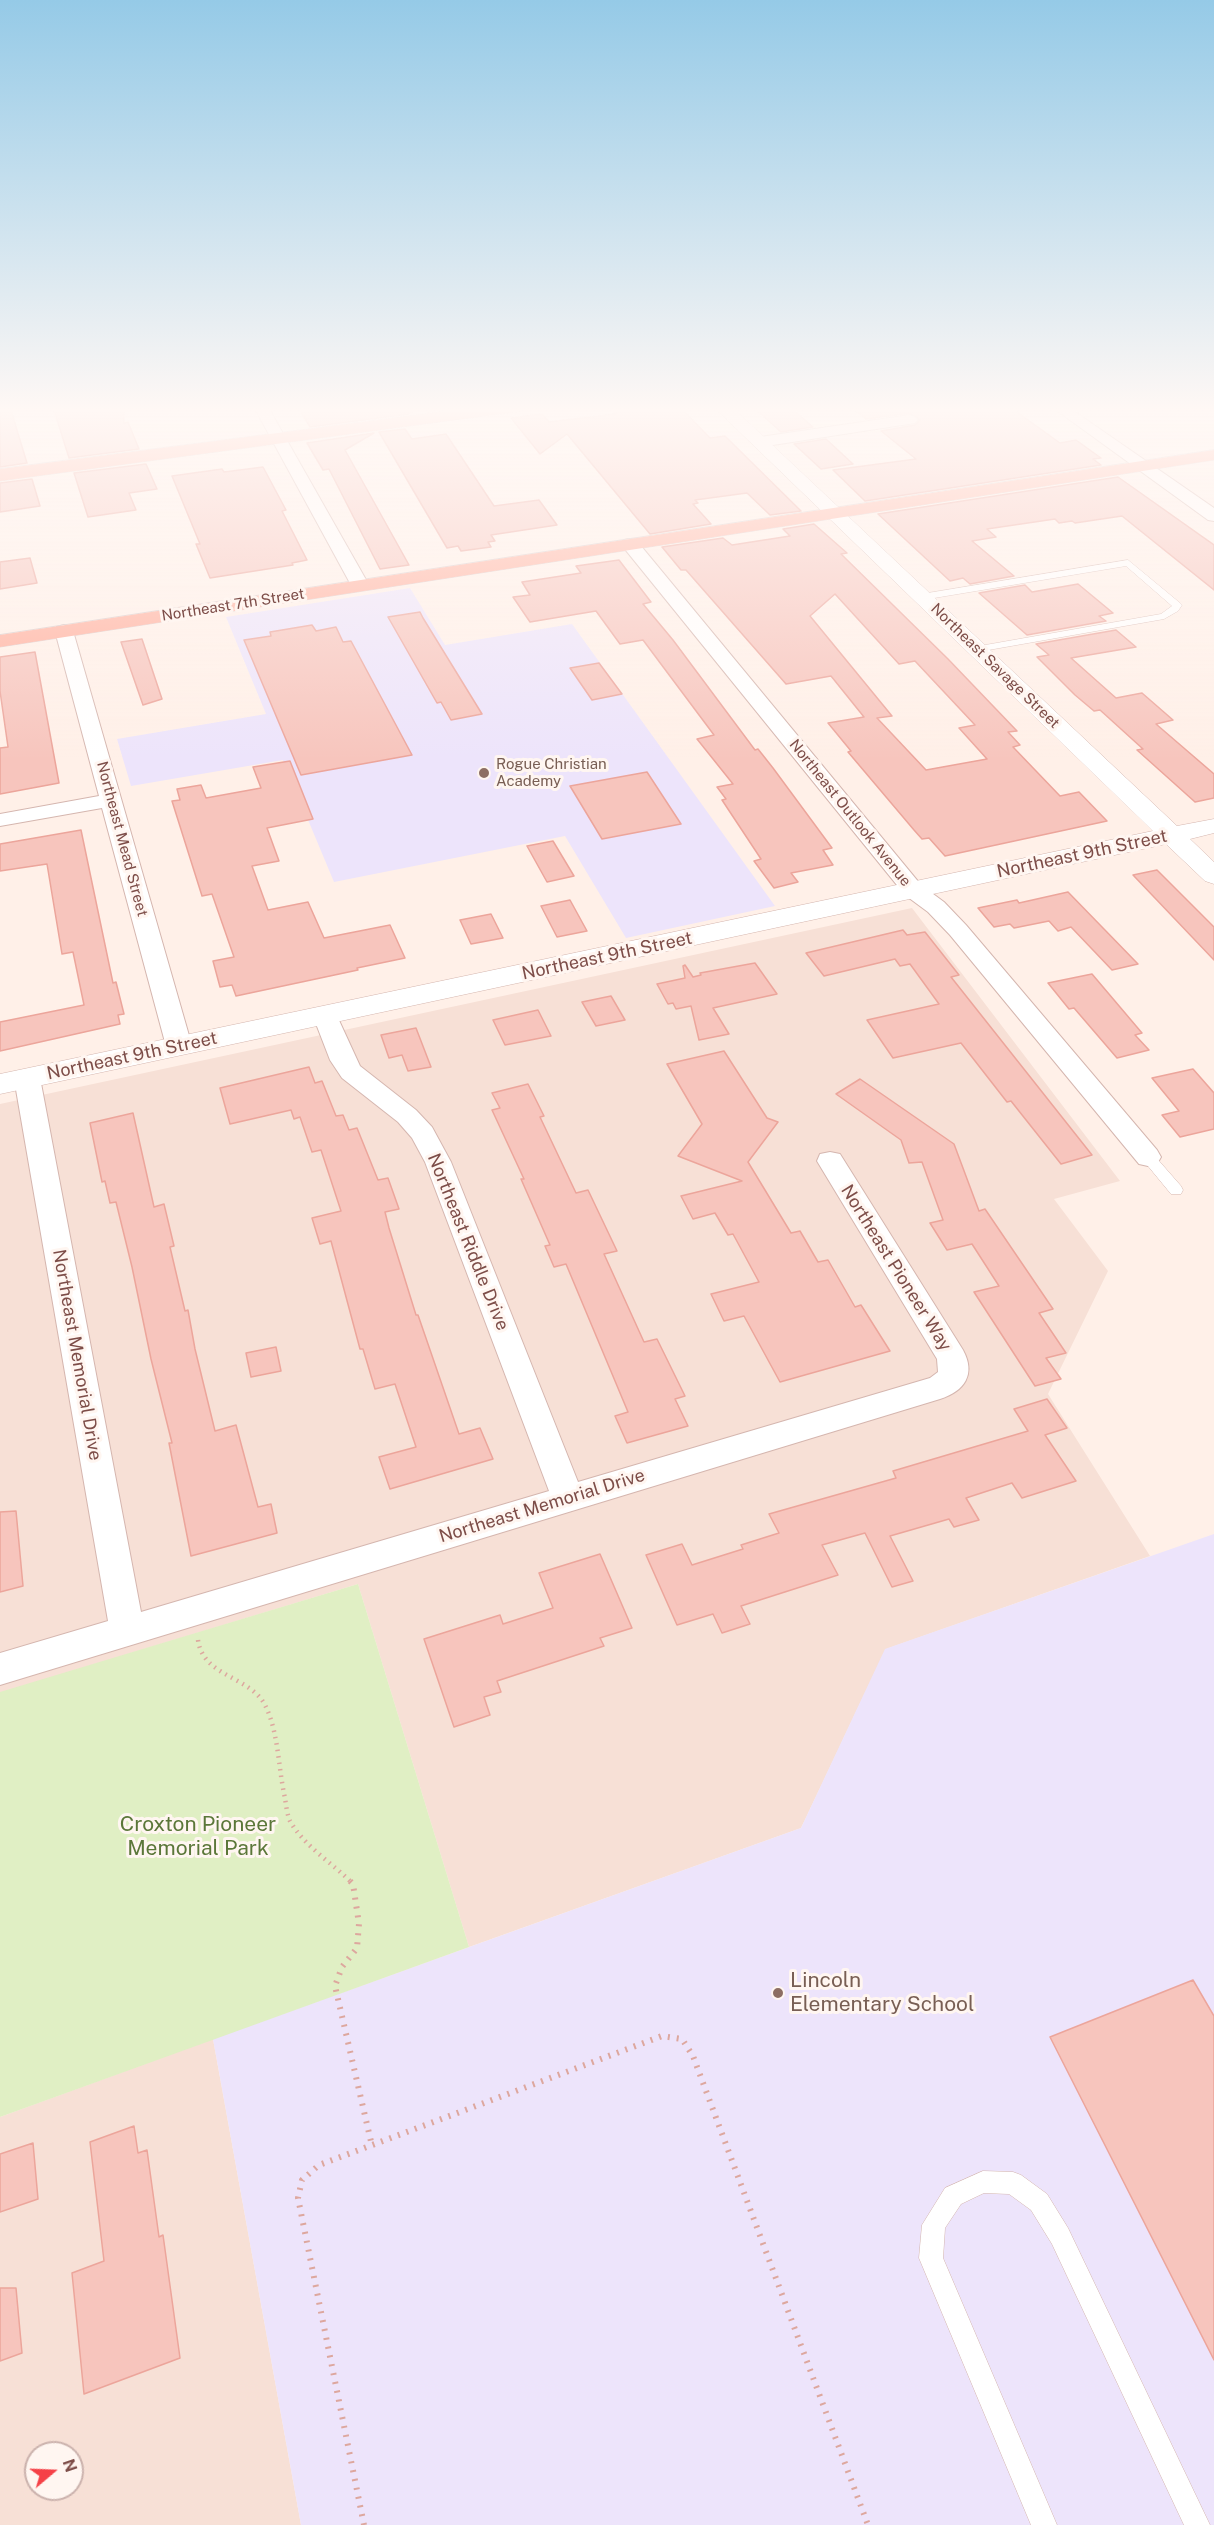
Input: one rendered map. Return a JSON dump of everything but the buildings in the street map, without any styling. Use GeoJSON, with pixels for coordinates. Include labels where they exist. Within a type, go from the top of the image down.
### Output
{"type":"FeatureCollection","features":[{"type":"Feature","properties":{"kind":"highway","name":"Northeast 7th Street"},"geometry":{"type":"LineString","coordinates":[[0,641],[757,525]]}},
{"type":"Feature","properties":{"kind":"street"},"geometry":{"type":"LineString","coordinates":[[326,525],[360,585]]}},
{"type":"Feature","properties":{"kind":"street","name":"Northeast Savage Street"},"geometry":{"type":"LineString","coordinates":[[847,525],[1214,876]]}},
{"type":"Feature","properties":{"kind":"street","name":"Northeast Outlook Avenue"},"geometry":{"type":"LineString","coordinates":[[630,544],[913,890],[936,907],[958,930],[1148,1157]]}},
{"type":"Feature","properties":{"kind":"street","name":"Northeast Mead Street"},"geometry":{"type":"LineString","coordinates":[[64,631],[179,1046]]}},
{"type":"Feature","properties":{"kind":"street"},"geometry":{"type":"LineString","coordinates":[[0,820],[111,800]]}},
{"type":"Feature","properties":{"kind":"street","name":"Northeast 9th Street"},"geometry":{"type":"LineString","coordinates":[[13,1081],[1214,826]]}},
{"type":"Feature","properties":{"kind":"street","name":"Northeast Riddle Drive"},"geometry":{"type":"LineString","coordinates":[[325,1016],[343,1060],[351,1072],[407,1116],[423,1133],[438,1162],[568,1497]]}},
{"type":"Feature","properties":{"kind":"street","name":"Northeast Memorial Drive"},"geometry":{"type":"LineString","coordinates":[[13,1081],[127,1631]]}},
{"type":"Feature","properties":{"kind":"street","name":"Northeast Pioneer Way"},"geometry":{"type":"LineString","coordinates":[[830,1161],[952,1358],[954,1377]]}},
{"type":"Feature","properties":{"kind":"street","name":"Northeast Memorial Drive"},"geometry":{"type":"LineString","coordinates":[[0,1669],[940,1387],[954,1377]]}},
{"type":"Feature","properties":{"kind":"lane"},"geometry":{"type":"LineString","coordinates":[[922,597],[1128,563],[1177,605],[1164,616],[977,649]]}},
{"type":"Feature","properties":{"kind":"lane"},"geometry":{"type":"LineString","coordinates":[[1148,1157],[1176,1190]]}},
{"type":"Feature","properties":{"kind":"lane"},"geometry":{"type":"LineString","coordinates":[[1044,2525],[931,2258],[934,2224],[953,2196],[983,2182],[1013,2183],[1039,2202],[1060,2236],[1197,2525]]}},
{"type":"Feature","properties":{"kind":"path"},"geometry":{"type":"LineString","coordinates":[[196,1633],[199,1647],[210,1663],[226,1676],[247,1687],[264,1703],[275,1737],[280,1777],[289,1819],[305,1841],[352,1884],[360,1924],[357,1948],[342,1967],[335,1986],[372,2146]]}},
{"type":"Feature","properties":{"kind":"path"},"geometry":{"type":"LineString","coordinates":[[364,2525],[298,2198],[302,2180],[319,2165],[662,2036],[682,2039],[693,2056],[868,2525]]}},
{"type":"Feature","properties":{"kind":"shaded area","name":"Rogue Christian Academy"},"geometry":{"type":"Polygon","coordinates":[[[410,588],[445,645],[572,624],[775,906],[626,938],[565,836],[334,882],[283,760],[131,786],[117,739],[266,714],[226,617],[410,588]]]}},
{"type":"Feature","properties":{"kind":"shaded area"},"geometry":{"type":"Polygon","coordinates":[[[912,908],[1120,1181],[1054,1199],[1108,1271],[1048,1394],[1150,1556],[886,1649],[801,1828],[469,1947],[358,1584],[0,1693],[0,1104],[912,908]]]}},
{"type":"Feature","properties":{"kind":"shaded area","name":"Lincoln Elementary School"},"geometry":{"type":"Polygon","coordinates":[[[1214,1534],[1214,2525],[301,2525],[213,2039],[801,1828],[885,1649],[1214,1534]]]}},
{"type":"Feature","properties":{"kind":"shaded area"},"geometry":{"type":"Polygon","coordinates":[[[213,2039],[301,2525],[0,2525],[0,2117],[213,2039]]]}},
{"type":"Feature","properties":{"kind":"green space","name":"Croxton Pioneer Memorial Park"},"geometry":{"type":"Polygon","coordinates":[[[358,1584],[469,1947],[0,2117],[0,1692],[358,1584]]]}},
{"type":"Feature","properties":{"kind":"place","name":"Rogue Christian Academy"},"geometry":{"type":"Point","coordinates":[484,773]}},
{"type":"Feature","properties":{"kind":"place","name":"Lincoln Elementary School"},"geometry":{"type":"Point","coordinates":[778,1993]}}]}
